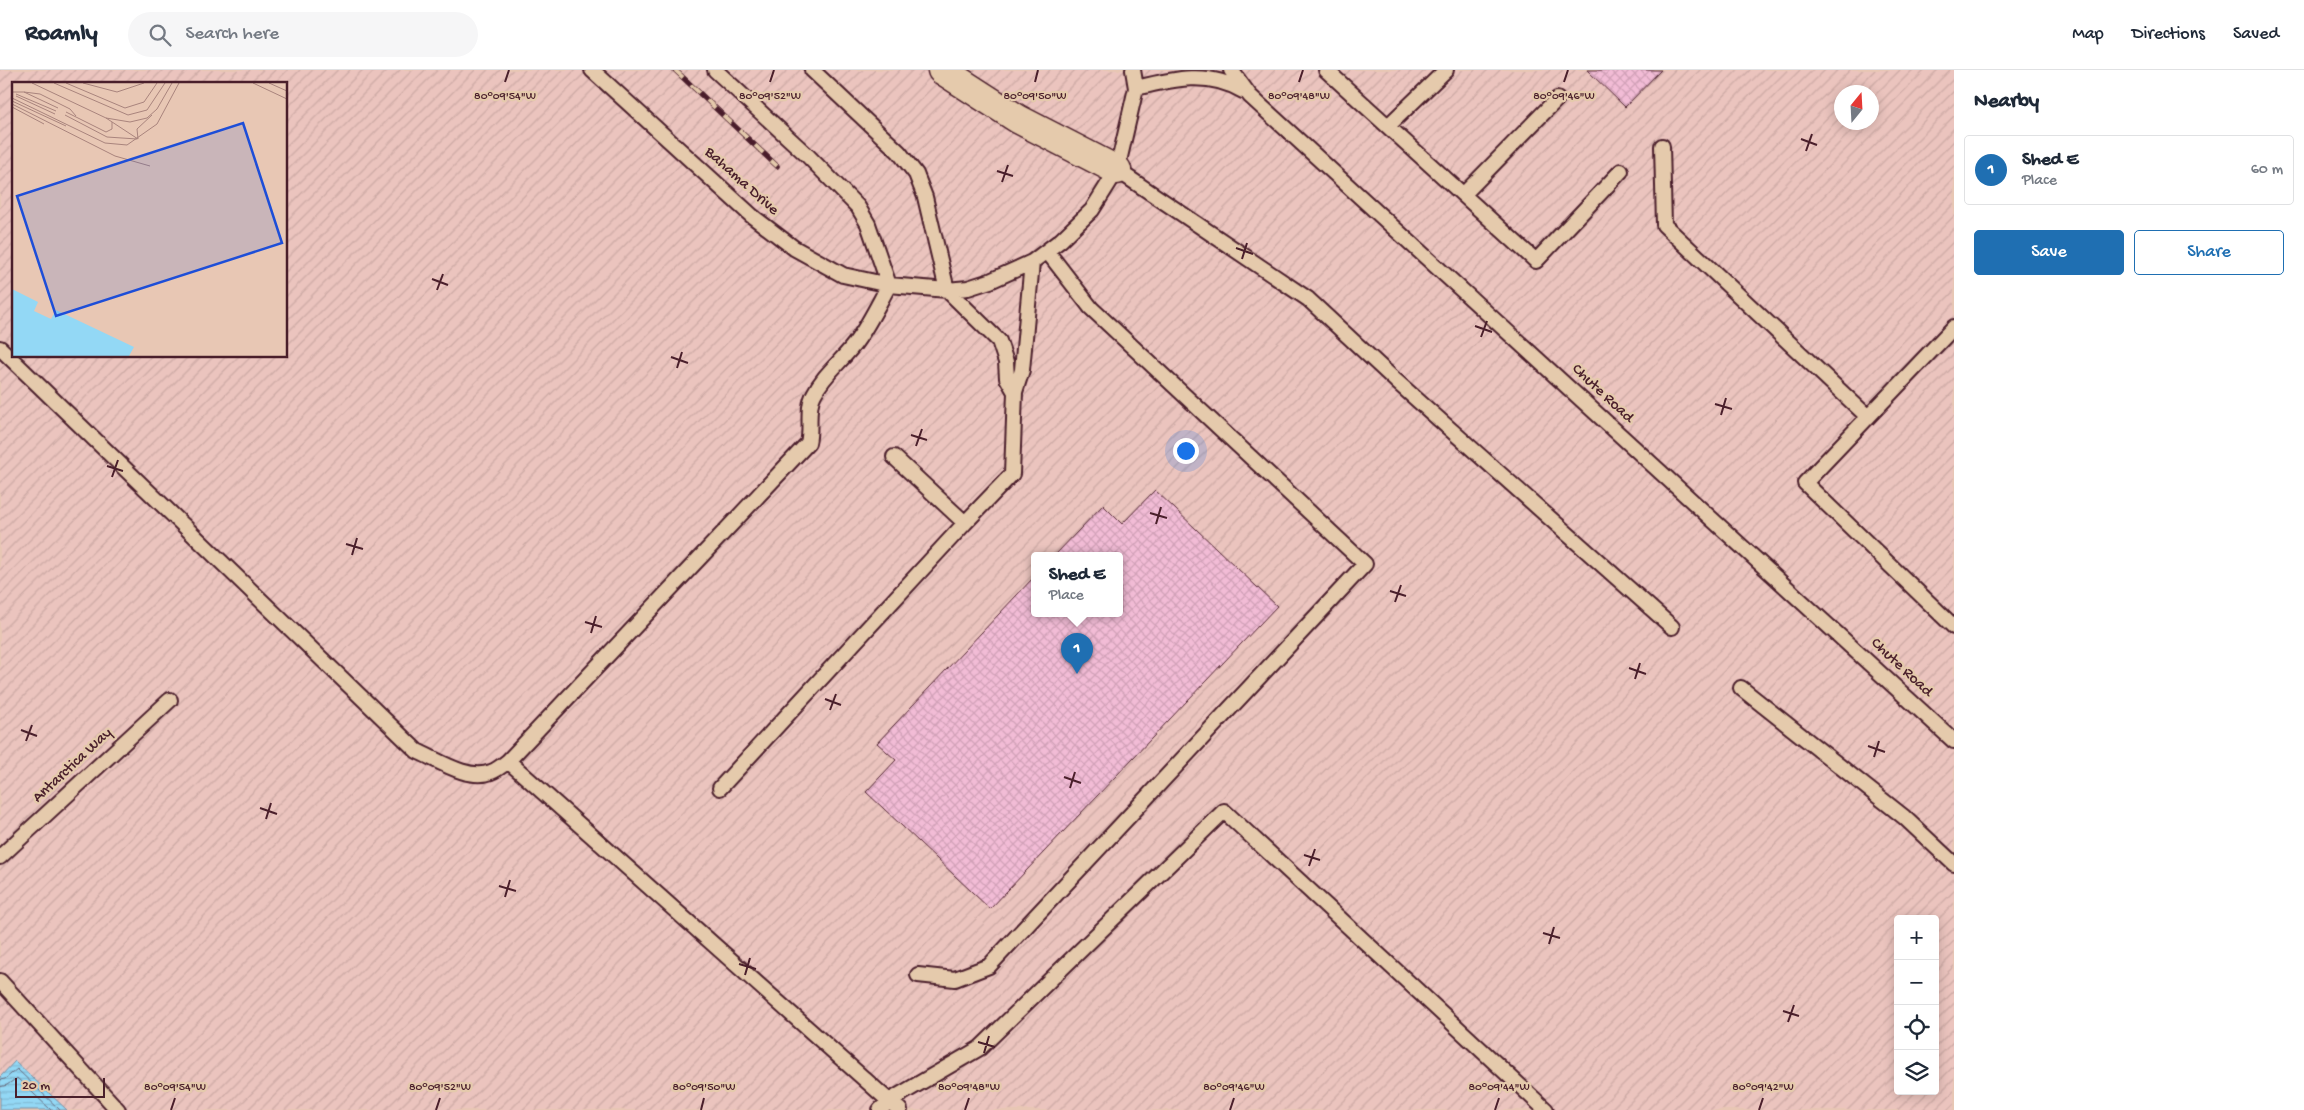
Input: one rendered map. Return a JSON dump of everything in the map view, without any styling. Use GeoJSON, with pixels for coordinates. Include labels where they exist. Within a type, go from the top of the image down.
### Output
{"type":"FeatureCollection","features":[{"type":"Feature","properties":{"kind":"street"},"geometry":{"type":"LineString","coordinates":[[942,70],[1018,119],[1117,170]]}},
{"type":"Feature","properties":{"kind":"lane","name":"Bahama Drive"},"geometry":{"type":"LineString","coordinates":[[592,70],[774,234],[829,269],[843,275],[889,285],[947,290],[968,288],[990,281],[1032,262],[1077,226],[1092,210],[1117,170],[1136,88]]}},
{"type":"Feature","properties":{"kind":"lane"},"geometry":{"type":"LineString","coordinates":[[0,348],[417,750],[455,769],[476,775],[492,772],[508,761],[808,443],[811,431],[813,394],[858,341],[889,285],[868,224],[858,207],[808,156],[715,70]]}},
{"type":"Feature","properties":{"kind":"lane"},"geometry":{"type":"LineString","coordinates":[[812,70],[900,152],[916,174],[925,197],[947,290],[999,341],[1006,362],[1006,378],[1015,392]]}},
{"type":"Feature","properties":{"kind":"lane"},"geometry":{"type":"LineString","coordinates":[[1133,70],[1136,88],[1179,78],[1202,76],[1226,81],[1250,96]]}},
{"type":"Feature","properties":{"kind":"lane","name":"Chute Road"},"geometry":{"type":"LineString","coordinates":[[1231,70],[1250,96],[1954,741]]}},
{"type":"Feature","properties":{"kind":"lane"},"geometry":{"type":"LineString","coordinates":[[1326,70],[1536,261],[1621,171]]}},
{"type":"Feature","properties":{"kind":"lane"},"geometry":{"type":"LineString","coordinates":[[1388,126],[1446,70]]}},
{"type":"Feature","properties":{"kind":"lane"},"geometry":{"type":"LineString","coordinates":[[1464,194],[1557,100]]}},
{"type":"Feature","properties":{"kind":"lane"},"geometry":{"type":"LineString","coordinates":[[1662,146],[1664,225],[1868,417]]}},
{"type":"Feature","properties":{"kind":"lane"},"geometry":{"type":"LineString","coordinates":[[1117,170],[1308,299],[1396,381],[1672,627]]}},
{"type":"Feature","properties":{"kind":"lane"},"geometry":{"type":"LineString","coordinates":[[918,976],[955,978],[989,966],[1365,564],[1091,308],[1047,251]]}},
{"type":"Feature","properties":{"kind":"lane"},"geometry":{"type":"LineString","coordinates":[[720,788],[1012,474],[1015,392],[1022,370],[1032,262]]}},
{"type":"Feature","properties":{"kind":"lane"},"geometry":{"type":"LineString","coordinates":[[1954,327],[1805,483],[1954,627]]}},
{"type":"Feature","properties":{"kind":"lane"},"geometry":{"type":"LineString","coordinates":[[894,457],[965,523]]}},
{"type":"Feature","properties":{"kind":"lane"},"geometry":{"type":"LineString","coordinates":[[1741,688],[1904,817],[1954,864]]}},
{"type":"Feature","properties":{"kind":"lane","name":"Antarctica Way"},"geometry":{"type":"LineString","coordinates":[[0,857],[170,700]]}},
{"type":"Feature","properties":{"kind":"lane"},"geometry":{"type":"LineString","coordinates":[[508,761],[885,1105],[900,1110]]}},
{"type":"Feature","properties":{"kind":"lane"},"geometry":{"type":"LineString","coordinates":[[885,1105],[980,1048],[1224,811],[1546,1110]]}},
{"type":"Feature","properties":{"kind":"lane"},"geometry":{"type":"LineString","coordinates":[[0,981],[118,1110]]}},
{"type":"Feature","properties":{"kind":"shaded area"},"geometry":{"type":"Polygon","coordinates":[[[0,70],[1954,70],[1954,1110],[67,1110],[15,1061],[0,1077],[0,70]]]}},
{"type":"Feature","properties":{"kind":"water"},"geometry":{"type":"Polygon","coordinates":[[[15,1061],[67,1110],[0,1110],[0,1077],[15,1061]]]}},
{"type":"Feature","properties":{"kind":"building"},"geometry":{"type":"Polygon","coordinates":[[[1587,70],[1661,70],[1625,107],[1587,70]]]}},
{"type":"Feature","properties":{"kind":"building"},"geometry":{"type":"Polygon","coordinates":[[[1155,490],[1277,606],[990,909],[866,792],[896,760],[877,743],[1031,580],[1031,617],[1123,617],[1123,552],[1058,552],[1103,505],[1122,524],[1155,490]]]}},
{"type":"Feature","properties":{"kind":"railway"},"geometry":{"type":"LineString","coordinates":[[675,70],[777,166]]}},
{"type":"Feature","properties":{"kind":"place","name":"Shed E"},"geometry":{"type":"Point","coordinates":[1077,674]}}]}
